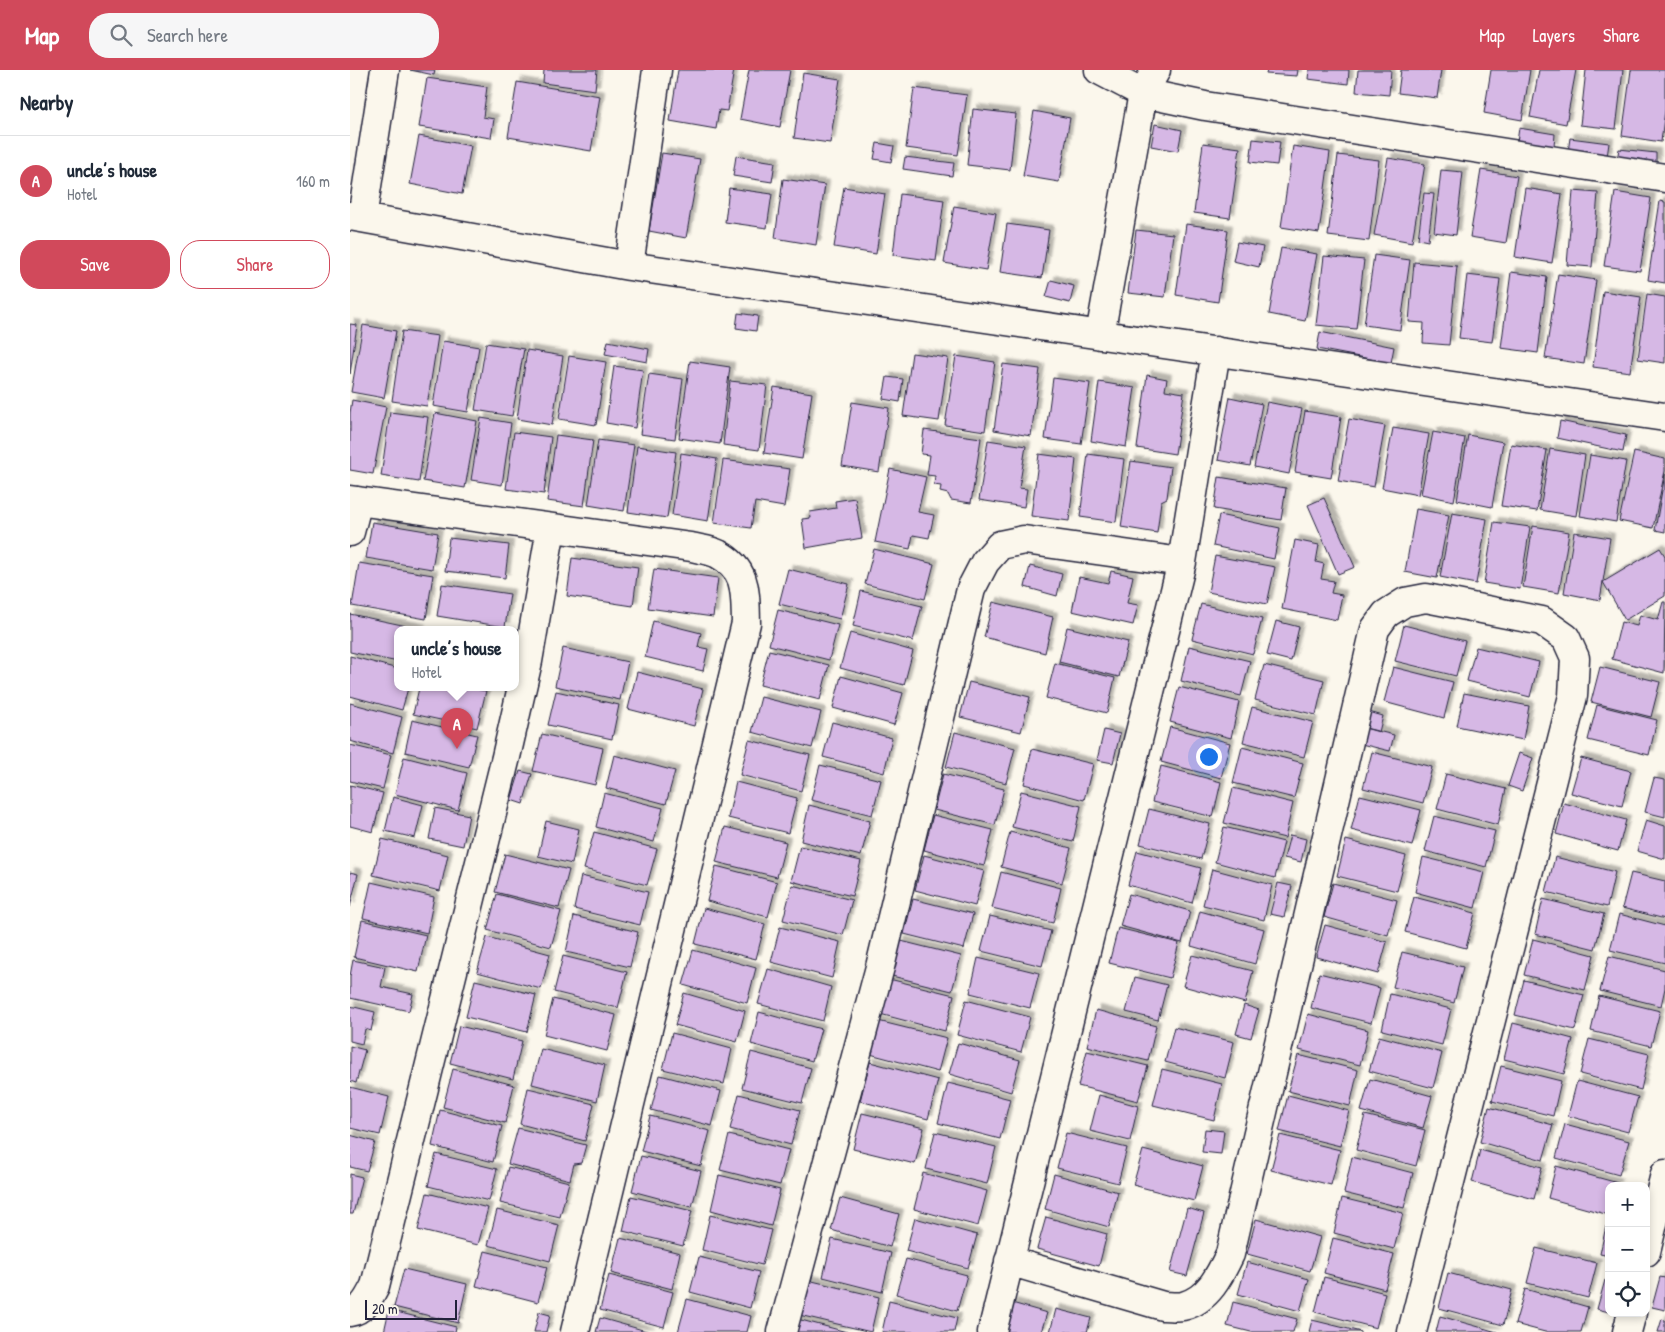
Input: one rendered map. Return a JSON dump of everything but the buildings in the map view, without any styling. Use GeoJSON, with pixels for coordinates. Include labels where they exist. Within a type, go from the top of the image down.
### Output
{"type":"FeatureCollection","features":[{"type":"Feature","properties":{"kind":"street"},"geometry":{"type":"LineString","coordinates":[[385,70],[356,217],[629,266],[1665,417]]}},
{"type":"Feature","properties":{"kind":"street"},"geometry":{"type":"LineString","coordinates":[[629,266],[657,70]]}},
{"type":"Feature","properties":{"kind":"street"},"geometry":{"type":"LineString","coordinates":[[1099,70],[1149,82],[1205,106],[1665,178]]}},
{"type":"Feature","properties":{"kind":"street"},"geometry":{"type":"LineString","coordinates":[[1100,335],[1149,82]]}},
{"type":"Feature","properties":{"kind":"street"},"geometry":{"type":"LineString","coordinates":[[992,1332],[1182,562],[1216,351]]}},
{"type":"Feature","properties":{"kind":"street"},"geometry":{"type":"LineString","coordinates":[[350,532],[354,500],[691,547],[718,554],[739,570],[746,594],[746,623],[575,1332]]}},
{"type":"Feature","properties":{"kind":"street"},"geometry":{"type":"LineString","coordinates":[[350,1312],[354,1312],[367,1302],[375,1286],[506,757],[528,661],[550,528]]}},
{"type":"Feature","properties":{"kind":"street"},"geometry":{"type":"LineString","coordinates":[[782,1332],[880,967],[971,589],[985,562],[1000,545],[1024,540],[1182,562]]}},
{"type":"Feature","properties":{"kind":"street"},"geometry":{"type":"LineString","coordinates":[[1009,1261],[1163,1306],[1183,1306],[1202,1297],[1219,1277],[1230,1254],[1375,629],[1386,614],[1405,602],[1426,598],[1542,621],[1566,638],[1575,658],[1572,696],[1412,1332]]}},
{"type":"Feature","properties":{"kind":"street"},"geometry":{"type":"LineString","coordinates":[[1650,1236],[1665,1174]]}},
{"type":"Feature","properties":{"kind":"street"},"geometry":{"type":"LineString","coordinates":[[1627,1332],[1631,1317]]}},
{"type":"Feature","properties":{"kind":"place","name":"uncle’s house"},"geometry":{"type":"Point","coordinates":[457,749]}}]}
